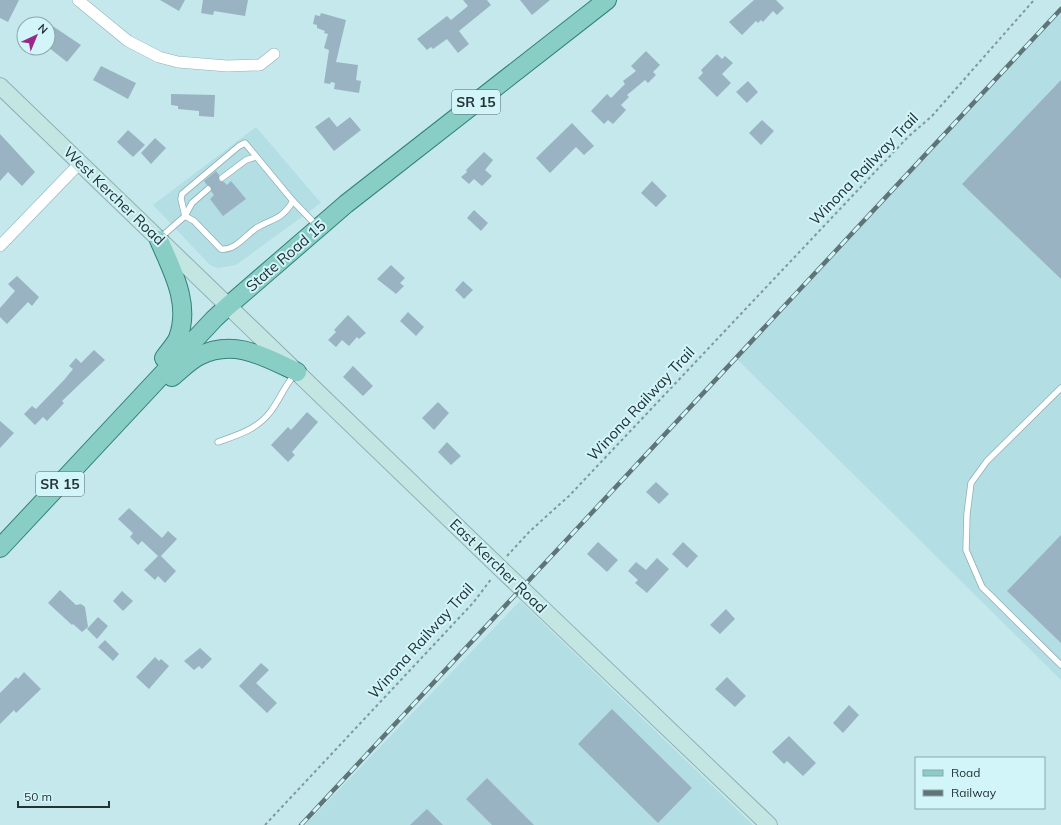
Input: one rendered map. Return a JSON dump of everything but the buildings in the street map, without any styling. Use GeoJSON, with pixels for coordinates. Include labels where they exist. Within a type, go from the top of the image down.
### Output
{"type":"FeatureCollection","features":[{"type":"Feature","properties":{"kind":"main road","name":"State Road 15"},"geometry":{"type":"LineString","coordinates":[[0,548],[228,306],[318,228],[400,161],[607,0]]}},
{"type":"Feature","properties":{"kind":"main road","name":"West Kercher Road"},"geometry":{"type":"LineString","coordinates":[[0,86],[228,306]]}},
{"type":"Feature","properties":{"kind":"main road"},"geometry":{"type":"LineString","coordinates":[[120,419],[178,339],[183,306],[180,292],[159,240]]}},
{"type":"Feature","properties":{"kind":"main road","name":"East Kercher Road"},"geometry":{"type":"LineString","coordinates":[[228,306],[769,825]]}},
{"type":"Feature","properties":{"kind":"main road"},"geometry":{"type":"LineString","coordinates":[[120,419],[198,357],[213,350],[232,348],[245,350],[259,354],[297,372]]}},
{"type":"Feature","properties":{"kind":"street"},"geometry":{"type":"LineString","coordinates":[[78,0],[128,41],[159,57],[178,62],[227,66],[260,65],[274,54]]}},
{"type":"Feature","properties":{"kind":"street"},"geometry":{"type":"LineString","coordinates":[[0,246],[80,163]]}},
{"type":"Feature","properties":{"kind":"lane"},"geometry":{"type":"LineString","coordinates":[[293,201],[288,210],[277,219],[259,227],[235,246],[225,250],[214,244],[194,221],[185,216],[181,199],[182,194],[188,188],[239,146],[245,144],[318,228]]}},
{"type":"Feature","properties":{"kind":"lane"},"geometry":{"type":"LineString","coordinates":[[222,178],[246,160],[256,157]]}},
{"type":"Feature","properties":{"kind":"lane"},"geometry":{"type":"LineString","coordinates":[[159,240],[171,227],[185,216],[192,203],[208,189]]}},
{"type":"Feature","properties":{"kind":"lane"},"geometry":{"type":"LineString","coordinates":[[218,442],[248,431],[263,420],[271,412],[287,383],[297,372]]}},
{"type":"Feature","properties":{"kind":"lane"},"geometry":{"type":"LineString","coordinates":[[1061,388],[986,461],[971,483],[967,514],[966,550],[982,587],[1061,665]]}},
{"type":"Feature","properties":{"kind":"path","name":"Winona Railway Trail"},"geometry":{"type":"LineString","coordinates":[[266,825],[473,603],[520,541],[570,496],[908,137],[932,116],[1034,0]]}},
{"type":"Feature","properties":{"kind":"shaded area"},"geometry":{"type":"Polygon","coordinates":[[[1061,10],[1061,680],[736,358],[1061,10]]]}},
{"type":"Feature","properties":{"kind":"shaded area"},"geometry":{"type":"Polygon","coordinates":[[[256,127],[321,203],[236,265],[218,268],[210,265],[153,205],[256,127]]]}},
{"type":"Feature","properties":{"kind":"shaded area"},"geometry":{"type":"Polygon","coordinates":[[[520,601],[753,825],[305,825],[520,601]]]}},
{"type":"Feature","properties":{"kind":"railway"},"geometry":{"type":"LineString","coordinates":[[301,825],[1061,9]]}}]}
